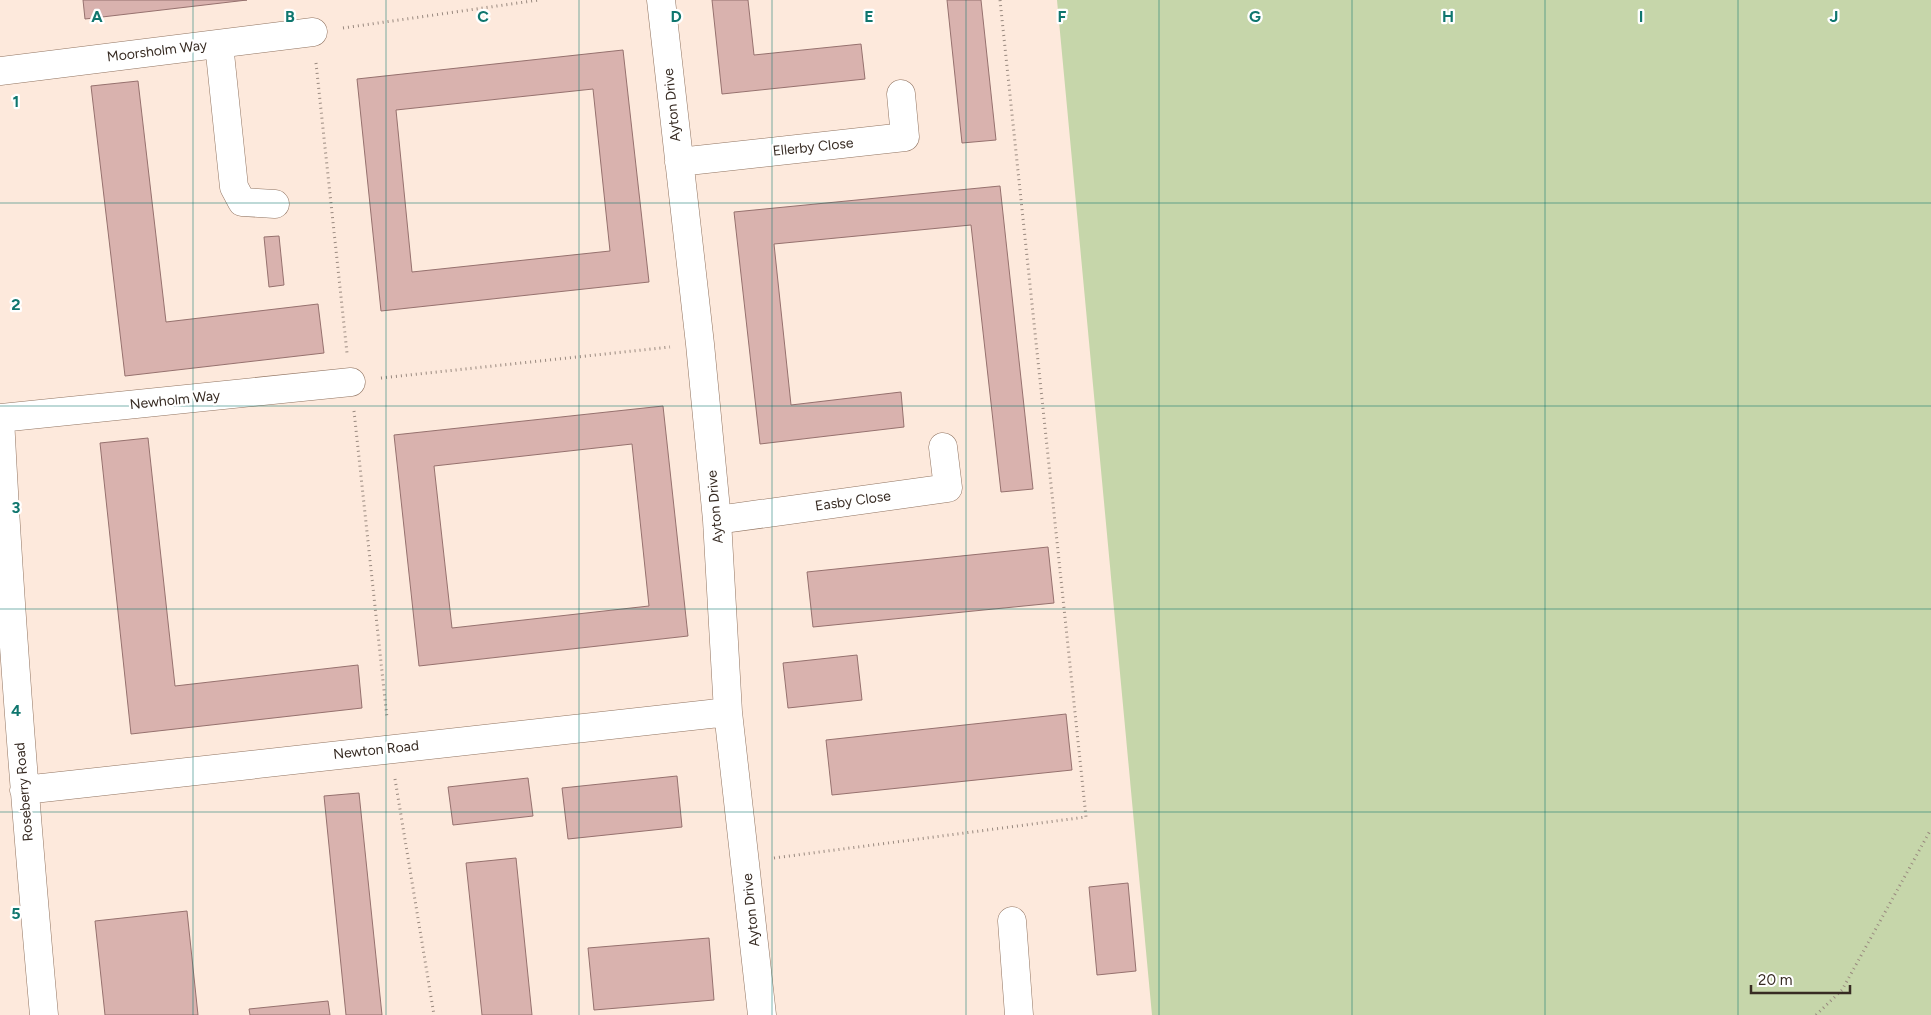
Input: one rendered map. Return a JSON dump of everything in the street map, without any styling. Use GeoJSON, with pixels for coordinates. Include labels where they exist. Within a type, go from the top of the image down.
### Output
{"type":"FeatureCollection","features":[{"type":"Feature","properties":{"kind":"street","name":"Ayton Drive"},"geometry":{"type":"LineString","coordinates":[[661,0],[700,344],[717,520],[728,712],[762,1015]]}},
{"type":"Feature","properties":{"kind":"street","name":"Moorsholm Way"},"geometry":{"type":"LineString","coordinates":[[0,71],[313,32]]}},
{"type":"Feature","properties":{"kind":"street"},"geometry":{"type":"LineString","coordinates":[[219,44],[234,187],[242,202],[275,204]]}},
{"type":"Feature","properties":{"kind":"street","name":"Ellerby Close"},"geometry":{"type":"LineString","coordinates":[[678,162],[905,137],[901,94]]}},
{"type":"Feature","properties":{"kind":"street","name":"Newholm Way"},"geometry":{"type":"LineString","coordinates":[[0,418],[350,382]]}},
{"type":"Feature","properties":{"kind":"street","name":"Roseberry Road"},"geometry":{"type":"LineString","coordinates":[[0,418],[5,596],[44,1015]]}},
{"type":"Feature","properties":{"kind":"street","name":"Easby Close"},"geometry":{"type":"LineString","coordinates":[[717,520],[948,488],[943,447]]}},
{"type":"Feature","properties":{"kind":"street","name":"Newton Road"},"geometry":{"type":"LineString","coordinates":[[24,790],[728,712]]}},
{"type":"Feature","properties":{"kind":"street"},"geometry":{"type":"LineString","coordinates":[[1012,921],[1020,1015]]}},
{"type":"Feature","properties":{"kind":"path"},"geometry":{"type":"LineString","coordinates":[[313,32],[539,0]]}},
{"type":"Feature","properties":{"kind":"path"},"geometry":{"type":"LineString","coordinates":[[746,862],[1086,817],[1000,0]]}},
{"type":"Feature","properties":{"kind":"path"},"geometry":{"type":"LineString","coordinates":[[350,382],[700,344]]}},
{"type":"Feature","properties":{"kind":"path"},"geometry":{"type":"LineString","coordinates":[[390,748],[434,1015]]}},
{"type":"Feature","properties":{"kind":"path"},"geometry":{"type":"LineString","coordinates":[[1816,1015],[1842,990],[1931,829]]}},
{"type":"Feature","properties":{"kind":"green space"},"geometry":{"type":"Polygon","coordinates":[[[1057,0],[1931,0],[1931,1015],[1152,1015],[1057,0]]]}},
{"type":"Feature","properties":{"kind":"building"},"geometry":{"type":"Polygon","coordinates":[[[83,0],[247,0],[85,19],[83,0]]]}},
{"type":"Feature","properties":{"kind":"building"},"geometry":{"type":"Polygon","coordinates":[[[712,0],[748,0],[754,55],[861,44],[865,79],[722,94],[712,0]]]}},
{"type":"Feature","properties":{"kind":"building"},"geometry":{"type":"Polygon","coordinates":[[[947,0],[981,0],[996,140],[962,143],[947,0]]]}},
{"type":"Feature","properties":{"kind":"building"},"geometry":{"type":"Polygon","coordinates":[[[623,50],[649,282],[381,311],[357,79],[623,50]],[[593,89],[396,110],[412,272],[610,251],[593,89]]]}},
{"type":"Feature","properties":{"kind":"building"},"geometry":{"type":"Polygon","coordinates":[[[138,81],[166,322],[318,304],[324,353],[125,376],[91,86],[138,81]]]}},
{"type":"Feature","properties":{"kind":"building"},"geometry":{"type":"Polygon","coordinates":[[[1000,186],[1033,489],[1001,492],[971,225],[774,244],[791,405],[901,392],[904,427],[760,444],[734,212],[1000,186]]]}},
{"type":"Feature","properties":{"kind":"building"},"geometry":{"type":"Polygon","coordinates":[[[279,236],[284,285],[269,287],[264,237],[279,236]]]}},
{"type":"Feature","properties":{"kind":"building"},"geometry":{"type":"Polygon","coordinates":[[[663,406],[688,636],[419,666],[394,435],[663,406]],[[632,444],[434,466],[452,628],[649,606],[632,444]]]}},
{"type":"Feature","properties":{"kind":"building"},"geometry":{"type":"Polygon","coordinates":[[[148,438],[175,686],[358,665],[362,708],[131,734],[100,443],[148,438]]]}},
{"type":"Feature","properties":{"kind":"building"},"geometry":{"type":"Polygon","coordinates":[[[1048,547],[1054,603],[813,627],[807,572],[1048,547]]]}},
{"type":"Feature","properties":{"kind":"building"},"geometry":{"type":"Polygon","coordinates":[[[857,655],[862,700],[788,708],[783,663],[857,655]]]}},
{"type":"Feature","properties":{"kind":"building"},"geometry":{"type":"Polygon","coordinates":[[[1066,714],[1072,770],[832,795],[826,740],[1066,714]]]}},
{"type":"Feature","properties":{"kind":"building"},"geometry":{"type":"Polygon","coordinates":[[[677,776],[682,827],[568,839],[562,788],[677,776]]]}},
{"type":"Feature","properties":{"kind":"building"},"geometry":{"type":"Polygon","coordinates":[[[528,778],[533,816],[453,825],[448,787],[528,778]]]}},
{"type":"Feature","properties":{"kind":"building"},"geometry":{"type":"Polygon","coordinates":[[[359,793],[382,1015],[346,1015],[324,796],[359,793]]]}},
{"type":"Feature","properties":{"kind":"building"},"geometry":{"type":"Polygon","coordinates":[[[516,858],[532,1015],[482,1015],[466,863],[516,858]]]}},
{"type":"Feature","properties":{"kind":"building"},"geometry":{"type":"Polygon","coordinates":[[[1128,883],[1136,971],[1097,975],[1089,887],[1128,883]]]}},
{"type":"Feature","properties":{"kind":"building"},"geometry":{"type":"Polygon","coordinates":[[[187,911],[198,1015],[105,1015],[95,921],[187,911]]]}},
{"type":"Feature","properties":{"kind":"building"},"geometry":{"type":"Polygon","coordinates":[[[709,938],[714,1000],[594,1010],[588,948],[709,938]]]}},
{"type":"Feature","properties":{"kind":"building"},"geometry":{"type":"Polygon","coordinates":[[[328,1001],[330,1015],[250,1015],[249,1009],[328,1001]]]}}]}
